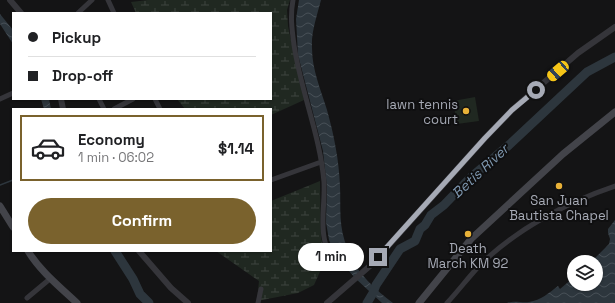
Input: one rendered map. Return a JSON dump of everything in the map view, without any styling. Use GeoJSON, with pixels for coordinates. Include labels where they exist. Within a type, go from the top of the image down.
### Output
{"type":"FeatureCollection","features":[{"type":"Feature","properties":{"kind":"main road"},"geometry":{"type":"LineString","coordinates":[[419,303],[471,239],[557,159],[615,112]]}},
{"type":"Feature","properties":{"kind":"main road"},"geometry":{"type":"LineString","coordinates":[[0,206],[12,225]]}},
{"type":"Feature","properties":{"kind":"main road"},"geometry":{"type":"LineString","coordinates":[[29,252],[51,278],[77,303]]}},
{"type":"Feature","properties":{"kind":"street"},"geometry":{"type":"LineString","coordinates":[[10,0],[20,12]]}},
{"type":"Feature","properties":{"kind":"street"},"geometry":{"type":"LineString","coordinates":[[79,12],[92,0]]}},
{"type":"Feature","properties":{"kind":"street"},"geometry":{"type":"LineString","coordinates":[[108,0],[114,12]]}},
{"type":"Feature","properties":{"kind":"street"},"geometry":{"type":"LineString","coordinates":[[293,0],[291,26],[296,60],[302,88],[314,125],[321,162],[324,183],[324,238],[332,260]]}},
{"type":"Feature","properties":{"kind":"street"},"geometry":{"type":"LineString","coordinates":[[327,303],[364,272],[512,110],[578,53],[615,27]]}},
{"type":"Feature","properties":{"kind":"street"},"geometry":{"type":"LineString","coordinates":[[0,99],[12,93]]}},
{"type":"Feature","properties":{"kind":"street"},"geometry":{"type":"LineString","coordinates":[[116,108],[131,100]]}},
{"type":"Feature","properties":{"kind":"street"},"geometry":{"type":"LineString","coordinates":[[272,180],[321,162]]}},
{"type":"Feature","properties":{"kind":"street"},"geometry":{"type":"LineString","coordinates":[[447,303],[479,266],[502,246],[528,228],[576,201],[615,186]]}},
{"type":"Feature","properties":{"kind":"street"},"geometry":{"type":"LineString","coordinates":[[140,252],[171,288],[188,303]]}},
{"type":"Feature","properties":{"kind":"street"},"geometry":{"type":"LineString","coordinates":[[27,298],[51,278]]}},
{"type":"Feature","properties":{"kind":"street"},"geometry":{"type":"LineString","coordinates":[[258,303],[261,289]]}},
{"type":"Feature","properties":{"kind":"green space"},"geometry":{"type":"Polygon","coordinates":[[[148,0],[290,0],[287,10],[288,26],[304,100],[272,115],[272,108],[184,108],[178,100],[272,100],[272,12],[136,12],[131,2],[148,0]]]}},
{"type":"Feature","properties":{"kind":"green space","name":"lawn tennis court"},"geometry":{"type":"Polygon","coordinates":[[[475,97],[479,121],[457,124],[453,101],[475,97]]]}},
{"type":"Feature","properties":{"kind":"green space"},"geometry":{"type":"Polygon","coordinates":[[[320,181],[321,238],[327,256],[314,285],[298,293],[257,301],[259,281],[217,252],[272,252],[272,201],[320,181]]]}},
{"type":"Feature","properties":{"kind":"water"},"geometry":{"type":"Polygon","coordinates":[[[299,0],[321,0],[312,36],[312,56],[336,148],[339,167],[341,225],[348,249],[347,251],[355,266],[367,280],[393,303],[382,303],[355,278],[336,256],[329,240],[326,222],[327,187],[323,151],[298,55],[296,19],[299,0]]]}},
{"type":"Feature","properties":{"kind":"water"},"geometry":{"type":"Polygon","coordinates":[[[0,14],[12,29],[12,42],[0,24],[0,14]]]}},
{"type":"Feature","properties":{"kind":"water"},"geometry":{"type":"Polygon","coordinates":[[[41,100],[49,100],[51,108],[44,108],[41,100]]]}},
{"type":"Feature","properties":{"kind":"water"},"geometry":{"type":"Polygon","coordinates":[[[615,220],[615,303],[507,303],[537,300],[558,286],[560,289],[567,283],[567,291],[603,291],[603,255],[598,255],[609,244],[610,239],[608,229],[615,220]]]}},
{"type":"Feature","properties":{"kind":"waterway","name":"Betis River"},"geometry":{"type":"LineString","coordinates":[[367,303],[376,285],[400,249],[415,241],[420,229],[425,225],[431,215],[444,205],[469,179],[509,145],[587,72],[615,57]]}},
{"type":"Feature","properties":{"kind":"waterway"},"geometry":{"type":"LineString","coordinates":[[0,185],[12,180]]}},
{"type":"Feature","properties":{"kind":"waterway","name":"Betis River"},"geometry":{"type":"LineString","coordinates":[[116,252],[133,279],[140,294],[149,303]]}},
{"type":"Feature","properties":{"kind":"place","name":"lawn tennis court"},"geometry":{"type":"Point","coordinates":[466,111]}},
{"type":"Feature","properties":{"kind":"place","name":"San Juan Bautista Chapel"},"geometry":{"type":"Point","coordinates":[559,186]}},
{"type":"Feature","properties":{"kind":"place","name":"Death March KM 92"},"geometry":{"type":"Point","coordinates":[468,234]}},
{"type":"Feature","properties":{"kind":"route"},"geometry":{"type":"LineString","coordinates":[[378,257],[459,169],[485,138],[512,110],[536,90]]}}]}
